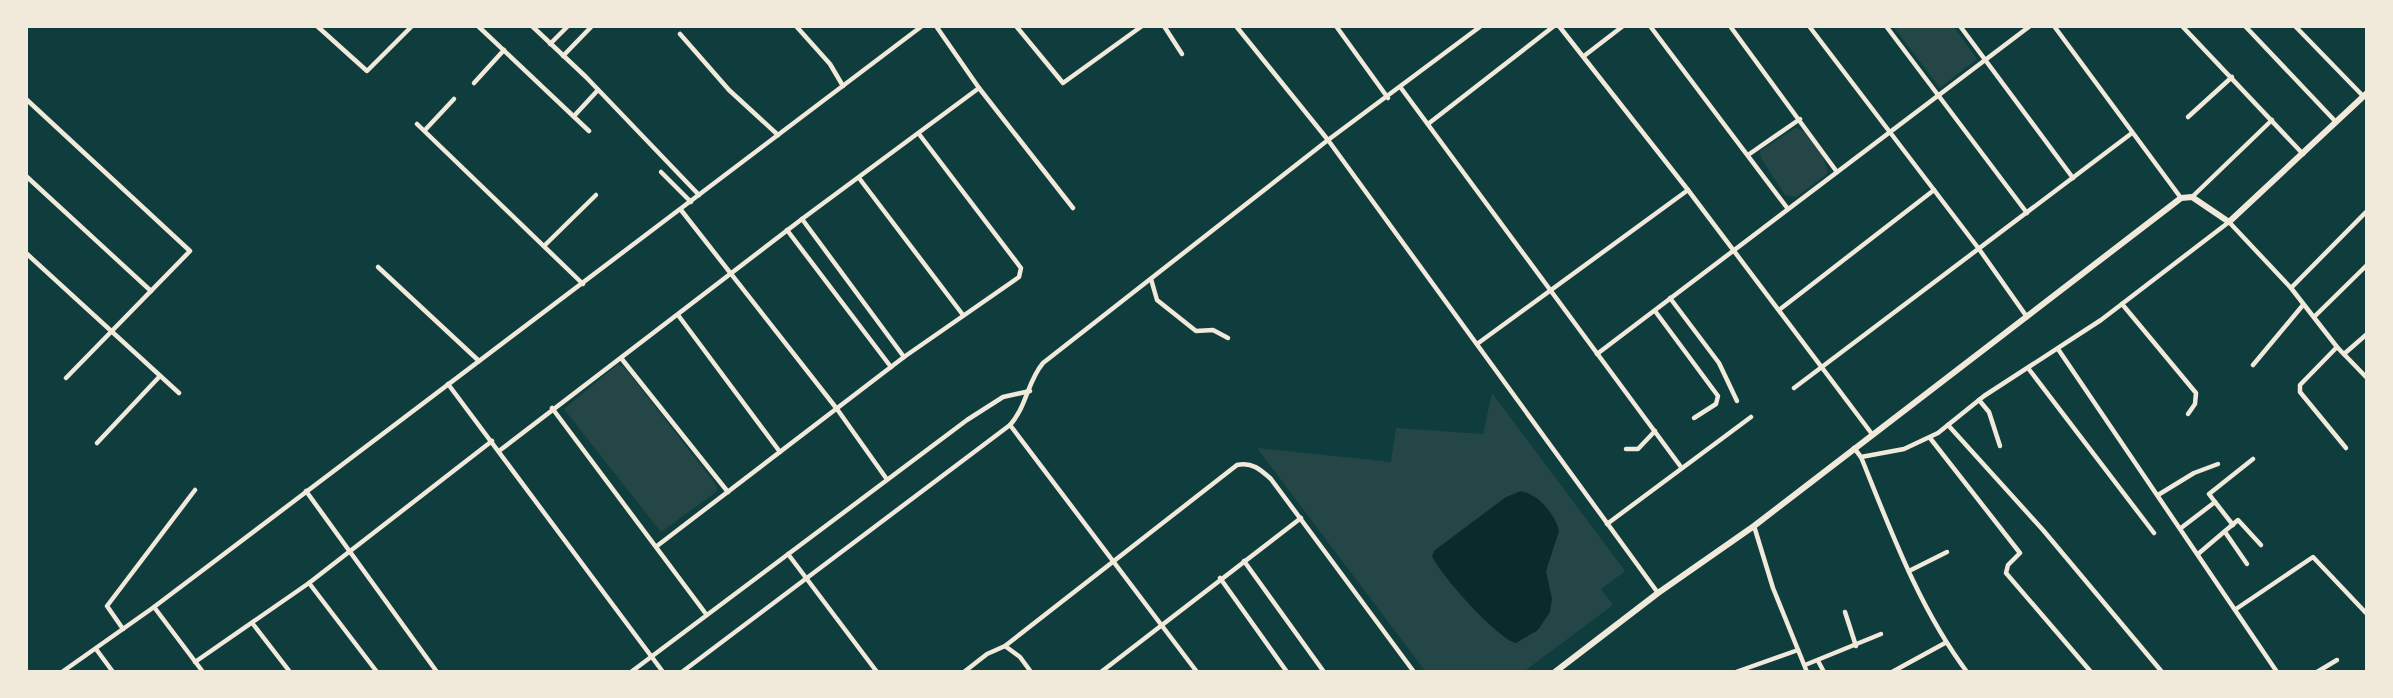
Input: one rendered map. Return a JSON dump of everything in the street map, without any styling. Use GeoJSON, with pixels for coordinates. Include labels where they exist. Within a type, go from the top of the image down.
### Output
{"type":"FeatureCollection","features":[{"type":"Feature","properties":{"kind":"street"},"geometry":{"type":"LineString","coordinates":[[317,26],[367,71],[412,26]]}},
{"type":"Feature","properties":{"kind":"street"},"geometry":{"type":"LineString","coordinates":[[478,26],[589,131]]}},
{"type":"Feature","properties":{"kind":"street"},"geometry":{"type":"LineString","coordinates":[[532,26],[699,195]]}},
{"type":"Feature","properties":{"kind":"street"},"geometry":{"type":"LineString","coordinates":[[550,44],[568,26]]}},
{"type":"Feature","properties":{"kind":"street"},"geometry":{"type":"LineString","coordinates":[[563,56],[592,26]]}},
{"type":"Feature","properties":{"kind":"street"},"geometry":{"type":"LineString","coordinates":[[796,26],[830,64],[842,86]]}},
{"type":"Feature","properties":{"kind":"street"},"geometry":{"type":"LineString","coordinates":[[62,672],[154,607],[922,26]]}},
{"type":"Feature","properties":{"kind":"street"},"geometry":{"type":"LineString","coordinates":[[936,26],[979,88],[1073,208]]}},
{"type":"Feature","properties":{"kind":"street"},"geometry":{"type":"LineString","coordinates":[[1016,26],[1063,83],[1142,26]]}},
{"type":"Feature","properties":{"kind":"street"},"geometry":{"type":"LineString","coordinates":[[1164,26],[1182,54]]}},
{"type":"Feature","properties":{"kind":"street"},"geometry":{"type":"LineString","coordinates":[[1236,26],[1328,141],[1658,593]]}},
{"type":"Feature","properties":{"kind":"street"},"geometry":{"type":"LineString","coordinates":[[1336,26],[1388,98]]}},
{"type":"Feature","properties":{"kind":"street"},"geometry":{"type":"LineString","coordinates":[[682,672],[1010,425],[1031,391],[1031,377],[1043,363],[1328,141],[1481,26]]}},
{"type":"Feature","properties":{"kind":"street"},"geometry":{"type":"LineString","coordinates":[[1428,124],[1556,26],[1584,56],[1688,190],[1872,434]]}},
{"type":"Feature","properties":{"kind":"street"},"geometry":{"type":"LineString","coordinates":[[1584,56],[1623,26]]}},
{"type":"Feature","properties":{"kind":"street"},"geometry":{"type":"LineString","coordinates":[[1650,26],[1788,209]]}},
{"type":"Feature","properties":{"kind":"street"},"geometry":{"type":"LineString","coordinates":[[1730,26],[1838,172]]}},
{"type":"Feature","properties":{"kind":"street"},"geometry":{"type":"LineString","coordinates":[[1809,26],[1979,249],[2027,317]]}},
{"type":"Feature","properties":{"kind":"street"},"geometry":{"type":"LineString","coordinates":[[1886,26],[2027,213]]}},
{"type":"Feature","properties":{"kind":"street"},"geometry":{"type":"LineString","coordinates":[[1960,26],[2073,178]]}},
{"type":"Feature","properties":{"kind":"street"},"geometry":{"type":"LineString","coordinates":[[1597,354],[2029,26]]}},
{"type":"Feature","properties":{"kind":"street"},"geometry":{"type":"LineString","coordinates":[[2054,26],[2181,198]]}},
{"type":"Feature","properties":{"kind":"street"},"geometry":{"type":"LineString","coordinates":[[2182,26],[2303,155]]}},
{"type":"Feature","properties":{"kind":"street"},"geometry":{"type":"LineString","coordinates":[[2245,26],[2336,122]]}},
{"type":"Feature","properties":{"kind":"street"},"geometry":{"type":"LineString","coordinates":[[1861,457],[1881,455],[1930,438],[1979,400],[2122,304],[2229,222],[2365,95],[2295,26]]}},
{"type":"Feature","properties":{"kind":"street"},"geometry":{"type":"LineString","coordinates":[[680,34],[729,90],[778,135]]}},
{"type":"Feature","properties":{"kind":"street"},"geometry":{"type":"LineString","coordinates":[[474,83],[504,50]]}},
{"type":"Feature","properties":{"kind":"street"},"geometry":{"type":"LineString","coordinates":[[2188,117],[2232,77]]}},
{"type":"Feature","properties":{"kind":"street"},"geometry":{"type":"LineString","coordinates":[[499,451],[552,408],[734,274],[787,230],[979,88]]}},
{"type":"Feature","properties":{"kind":"street"},"geometry":{"type":"LineString","coordinates":[[1401,88],[1681,467]]}},
{"type":"Feature","properties":{"kind":"street"},"geometry":{"type":"LineString","coordinates":[[574,116],[598,90]]}},
{"type":"Feature","properties":{"kind":"street"},"geometry":{"type":"LineString","coordinates":[[26,99],[190,251],[66,379]]}},
{"type":"Feature","properties":{"kind":"street"},"geometry":{"type":"LineString","coordinates":[[425,130],[454,99]]}},
{"type":"Feature","properties":{"kind":"street"},"geometry":{"type":"LineString","coordinates":[[1748,155],[1800,119]]}},
{"type":"Feature","properties":{"kind":"street"},"geometry":{"type":"LineString","coordinates":[[1555,672],[1658,593],[1754,526],[2181,198],[2192,197],[2272,120]]}},
{"type":"Feature","properties":{"kind":"street"},"geometry":{"type":"LineString","coordinates":[[416,124],[583,284]]}},
{"type":"Feature","properties":{"kind":"street"},"geometry":{"type":"LineString","coordinates":[[1794,388],[2132,133]]}},
{"type":"Feature","properties":{"kind":"street"},"geometry":{"type":"LineString","coordinates":[[657,546],[904,357],[1019,277],[1021,268],[919,134]]}},
{"type":"Feature","properties":{"kind":"street"},"geometry":{"type":"LineString","coordinates":[[661,172],[691,202]]}},
{"type":"Feature","properties":{"kind":"street"},"geometry":{"type":"LineString","coordinates":[[26,176],[151,291]]}},
{"type":"Feature","properties":{"kind":"street"},"geometry":{"type":"LineString","coordinates":[[859,178],[963,315]]}},
{"type":"Feature","properties":{"kind":"street"},"geometry":{"type":"LineString","coordinates":[[1477,344],[1688,190]]}},
{"type":"Feature","properties":{"kind":"street"},"geometry":{"type":"LineString","coordinates":[[1779,310],[1934,190]]}},
{"type":"Feature","properties":{"kind":"street"},"geometry":{"type":"LineString","coordinates":[[544,246],[596,195]]}},
{"type":"Feature","properties":{"kind":"street"},"geometry":{"type":"LineString","coordinates":[[2192,197],[2229,222],[2291,288],[2344,355],[2367,377]]}},
{"type":"Feature","properties":{"kind":"street"},"geometry":{"type":"LineString","coordinates":[[681,210],[837,408],[886,478]]}},
{"type":"Feature","properties":{"kind":"street"},"geometry":{"type":"LineString","coordinates":[[2291,288],[2367,211]]}},
{"type":"Feature","properties":{"kind":"street"},"geometry":{"type":"LineString","coordinates":[[802,219],[904,357]]}},
{"type":"Feature","properties":{"kind":"street"},"geometry":{"type":"LineString","coordinates":[[787,230],[891,367]]}},
{"type":"Feature","properties":{"kind":"street"},"geometry":{"type":"LineString","coordinates":[[26,253],[179,393]]}},
{"type":"Feature","properties":{"kind":"street"},"geometry":{"type":"LineString","coordinates":[[2314,317],[2367,265]]}},
{"type":"Feature","properties":{"kind":"street"},"geometry":{"type":"LineString","coordinates":[[379,267],[479,361]]}},
{"type":"Feature","properties":{"kind":"street"},"geometry":{"type":"LineString","coordinates":[[1151,279],[1157,300],[1196,331],[1213,330],[1228,338]]}},
{"type":"Feature","properties":{"kind":"street"},"geometry":{"type":"LineString","coordinates":[[1670,298],[1719,363],[1737,401]]}},
{"type":"Feature","properties":{"kind":"street"},"geometry":{"type":"LineString","coordinates":[[2122,304],[2196,393],[2195,404],[2188,414]]}},
{"type":"Feature","properties":{"kind":"street"},"geometry":{"type":"LineString","coordinates":[[2253,365],[2303,305]]}},
{"type":"Feature","properties":{"kind":"street"},"geometry":{"type":"LineString","coordinates":[[1655,311],[1718,396],[1716,404],[1694,418]]}},
{"type":"Feature","properties":{"kind":"street"},"geometry":{"type":"LineString","coordinates":[[678,315],[780,452]]}},
{"type":"Feature","properties":{"kind":"street"},"geometry":{"type":"LineString","coordinates":[[2344,355],[2367,334]]}},
{"type":"Feature","properties":{"kind":"street"},"geometry":{"type":"LineString","coordinates":[[2337,347],[2300,385],[2300,392],[2346,448]]}},
{"type":"Feature","properties":{"kind":"street"},"geometry":{"type":"LineString","coordinates":[[2058,349],[2277,672]]}},
{"type":"Feature","properties":{"kind":"street"},"geometry":{"type":"LineString","coordinates":[[621,358],[728,492]]}},
{"type":"Feature","properties":{"kind":"street"},"geometry":{"type":"LineString","coordinates":[[2028,368],[2154,533]]}},
{"type":"Feature","properties":{"kind":"street"},"geometry":{"type":"LineString","coordinates":[[97,443],[160,376]]}},
{"type":"Feature","properties":{"kind":"street"},"geometry":{"type":"LineString","coordinates":[[448,384],[663,672]]}},
{"type":"Feature","properties":{"kind":"street"},"geometry":{"type":"LineString","coordinates":[[631,672],[886,478],[1003,397],[1031,391]]}},
{"type":"Feature","properties":{"kind":"street"},"geometry":{"type":"LineString","coordinates":[[1979,400],[1989,412],[2000,446]]}},
{"type":"Feature","properties":{"kind":"street"},"geometry":{"type":"LineString","coordinates":[[552,408],[706,614]]}},
{"type":"Feature","properties":{"kind":"street"},"geometry":{"type":"LineString","coordinates":[[1607,524],[1751,417]]}},
{"type":"Feature","properties":{"kind":"street"},"geometry":{"type":"LineString","coordinates":[[1010,425],[1197,672]]}},
{"type":"Feature","properties":{"kind":"street"},"geometry":{"type":"LineString","coordinates":[[1948,425],[2043,530],[2162,672]]}},
{"type":"Feature","properties":{"kind":"street"},"geometry":{"type":"LineString","coordinates":[[1626,449],[1639,449],[1655,431]]}},
{"type":"Feature","properties":{"kind":"street"},"geometry":{"type":"LineString","coordinates":[[1930,438],[2020,553],[2008,565],[2006,573],[2091,672]]}},
{"type":"Feature","properties":{"kind":"street"},"geometry":{"type":"LineString","coordinates":[[195,662],[309,583],[348,550],[492,441]]}},
{"type":"Feature","properties":{"kind":"street"},"geometry":{"type":"LineString","coordinates":[[1854,447],[1861,457],[1909,571],[1945,643],[1967,672]]}},
{"type":"Feature","properties":{"kind":"street"},"geometry":{"type":"LineString","coordinates":[[2233,525],[2209,495],[2253,459]]}},
{"type":"Feature","properties":{"kind":"street"},"geometry":{"type":"LineString","coordinates":[[964,672],[987,654],[1005,646],[1237,465],[1246,463],[1265,473],[1413,671]]}},
{"type":"Feature","properties":{"kind":"street"},"geometry":{"type":"LineString","coordinates":[[2158,495],[2194,473],[2218,464]]}},
{"type":"Feature","properties":{"kind":"street"},"geometry":{"type":"LineString","coordinates":[[123,629],[107,606],[195,491]]}},
{"type":"Feature","properties":{"kind":"street"},"geometry":{"type":"LineString","coordinates":[[306,491],[437,672]]}},
{"type":"Feature","properties":{"kind":"street"},"geometry":{"type":"LineString","coordinates":[[2181,528],[2215,502]]}},
{"type":"Feature","properties":{"kind":"street"},"geometry":{"type":"LineString","coordinates":[[1101,672],[1162,627],[1220,578],[1301,519]]}},
{"type":"Feature","properties":{"kind":"street"},"geometry":{"type":"LineString","coordinates":[[2198,554],[2238,520],[2261,545]]}},
{"type":"Feature","properties":{"kind":"street"},"geometry":{"type":"LineString","coordinates":[[1754,526],[1773,588],[1807,672]]}},
{"type":"Feature","properties":{"kind":"street"},"geometry":{"type":"LineString","coordinates":[[2225,532],[2247,564]]}},
{"type":"Feature","properties":{"kind":"street"},"geometry":{"type":"LineString","coordinates":[[1909,571],[1947,552]]}},
{"type":"Feature","properties":{"kind":"street"},"geometry":{"type":"LineString","coordinates":[[788,554],[877,672]]}},
{"type":"Feature","properties":{"kind":"street"},"geometry":{"type":"LineString","coordinates":[[2236,609],[2313,558],[2367,614]]}},
{"type":"Feature","properties":{"kind":"street"},"geometry":{"type":"LineString","coordinates":[[1244,561],[1324,672]]}},
{"type":"Feature","properties":{"kind":"street"},"geometry":{"type":"LineString","coordinates":[[1220,578],[1287,672]]}},
{"type":"Feature","properties":{"kind":"street"},"geometry":{"type":"LineString","coordinates":[[309,583],[377,672]]}},
{"type":"Feature","properties":{"kind":"street"},"geometry":{"type":"LineString","coordinates":[[154,607],[203,672]]}},
{"type":"Feature","properties":{"kind":"street"},"geometry":{"type":"LineString","coordinates":[[1845,612],[1856,646]]}},
{"type":"Feature","properties":{"kind":"street"},"geometry":{"type":"LineString","coordinates":[[253,624],[290,672]]}},
{"type":"Feature","properties":{"kind":"street"},"geometry":{"type":"LineString","coordinates":[[1805,665],[1881,634]]}},
{"type":"Feature","properties":{"kind":"street"},"geometry":{"type":"LineString","coordinates":[[1892,672],[1945,643]]}},
{"type":"Feature","properties":{"kind":"street"},"geometry":{"type":"LineString","coordinates":[[1005,646],[1020,657],[1031,672]]}},
{"type":"Feature","properties":{"kind":"street"},"geometry":{"type":"LineString","coordinates":[[96,649],[113,672]]}},
{"type":"Feature","properties":{"kind":"street"},"geometry":{"type":"LineString","coordinates":[[1736,672],[1798,650]]}},
{"type":"Feature","properties":{"kind":"street"},"geometry":{"type":"LineString","coordinates":[[2316,672],[2337,660]]}},
{"type":"Feature","properties":{"kind":"street"},"geometry":{"type":"LineString","coordinates":[[1818,661],[1824,672]]}},
{"type":"Feature","properties":{"kind":"shaded area"},"geometry":{"type":"Polygon","coordinates":[[[1893,26],[1953,26],[1977,59],[1940,88],[1893,26]]]}},
{"type":"Feature","properties":{"kind":"shaded area"},"geometry":{"type":"Polygon","coordinates":[[[1795,128],[1806,134],[1817,146],[1827,174],[1796,197],[1785,195],[1761,158],[1760,151],[1795,128]]]}},
{"type":"Feature","properties":{"kind":"shaded area"},"geometry":{"type":"Polygon","coordinates":[[[618,364],[625,368],[717,486],[716,492],[661,532],[564,409],[618,364]]]}},
{"type":"Feature","properties":{"kind":"shaded area"},"geometry":{"type":"Polygon","coordinates":[[[1492,393],[1625,571],[1601,589],[1613,605],[1523,672],[1426,672],[1257,448],[1391,462],[1396,428],[1483,434],[1492,393]]]}},
{"type":"Feature","properties":{"kind":"shaded area"},"geometry":{"type":"Polygon","coordinates":[[[1521,491],[1545,506],[1559,531],[1546,571],[1552,599],[1550,612],[1538,630],[1516,643],[1496,630],[1470,605],[1432,556],[1435,550],[1506,497],[1521,491]]]}}]}
